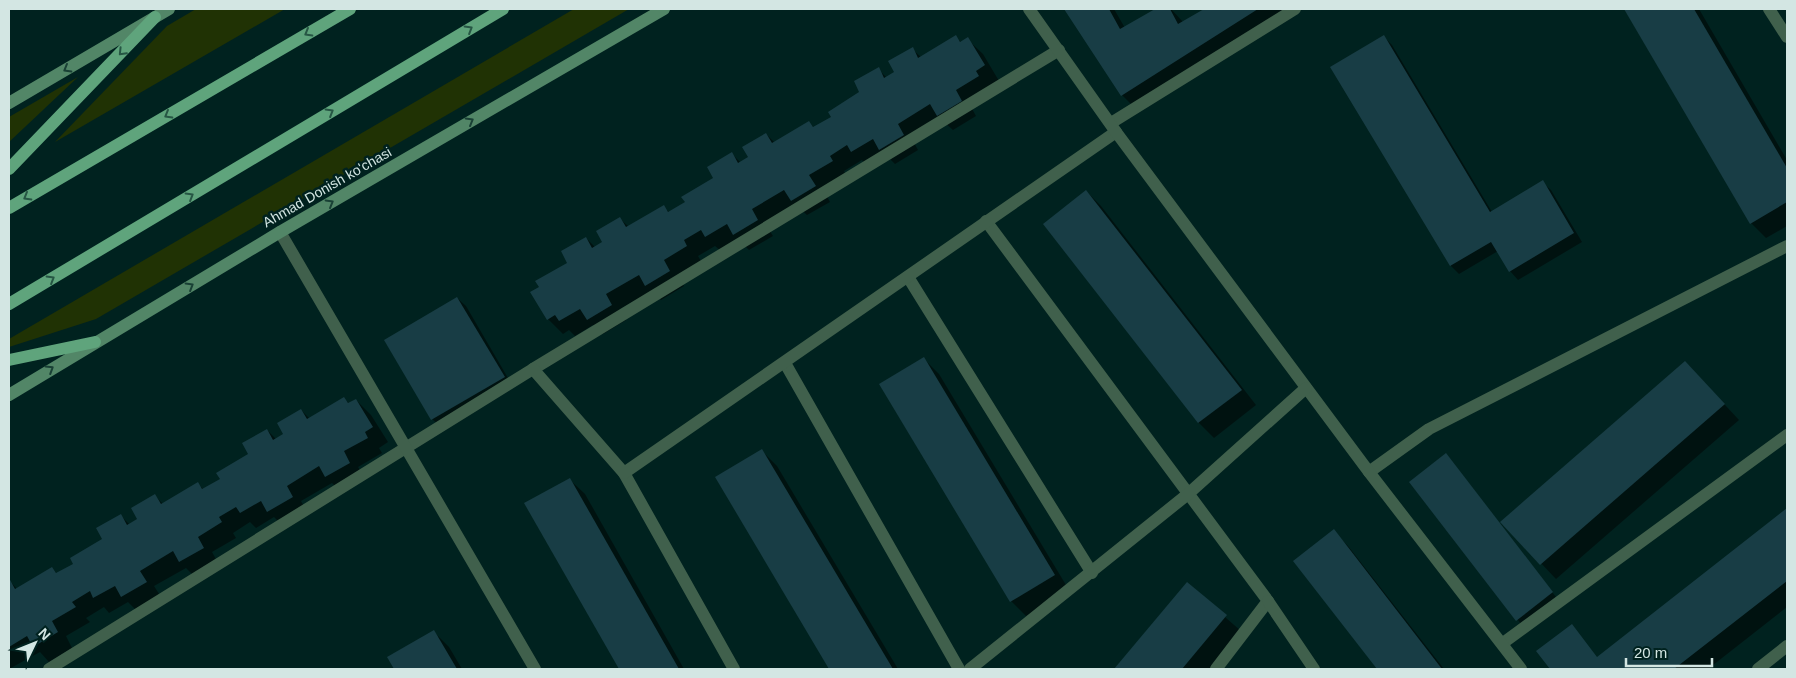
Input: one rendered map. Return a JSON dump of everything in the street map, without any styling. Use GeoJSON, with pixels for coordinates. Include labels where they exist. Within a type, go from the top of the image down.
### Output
{"type":"FeatureCollection","features":[{"type":"Feature","properties":{"kind":"main road"},"geometry":{"type":"LineString","coordinates":[[9,208],[350,9]]}},
{"type":"Feature","properties":{"kind":"main road"},"geometry":{"type":"LineString","coordinates":[[9,304],[503,9]]}},
{"type":"Feature","properties":{"kind":"main road"},"geometry":{"type":"LineString","coordinates":[[9,169],[155,17]]}},
{"type":"Feature","properties":{"kind":"main road"},"geometry":{"type":"LineString","coordinates":[[9,360],[95,342]]}},
{"type":"Feature","properties":{"kind":"street"},"geometry":{"type":"LineString","coordinates":[[9,103],[169,9]]}},
{"type":"Feature","properties":{"kind":"street","name":"Ahmad Donish ko'chasi"},"geometry":{"type":"LineString","coordinates":[[9,395],[280,232],[664,9]]}},
{"type":"Feature","properties":{"kind":"street"},"geometry":{"type":"LineString","coordinates":[[1029,9],[1113,127],[1306,388],[1503,643],[1521,669]]}},
{"type":"Feature","properties":{"kind":"street"},"geometry":{"type":"LineString","coordinates":[[624,473],[908,277],[1113,127],[1295,9]]}},
{"type":"Feature","properties":{"kind":"street"},"geometry":{"type":"LineString","coordinates":[[1769,9],[1787,37]]}},
{"type":"Feature","properties":{"kind":"street"},"geometry":{"type":"LineString","coordinates":[[49,669],[406,446],[1059,50]]}},
{"type":"Feature","properties":{"kind":"street"},"geometry":{"type":"LineString","coordinates":[[986,221],[1268,601],[1314,669]]}},
{"type":"Feature","properties":{"kind":"street"},"geometry":{"type":"LineString","coordinates":[[280,232],[535,669]]}},
{"type":"Feature","properties":{"kind":"street"},"geometry":{"type":"LineString","coordinates":[[1369,472],[1429,429],[1787,246]]}},
{"type":"Feature","properties":{"kind":"street"},"geometry":{"type":"LineString","coordinates":[[908,277],[1092,573]]}},
{"type":"Feature","properties":{"kind":"street"},"geometry":{"type":"LineString","coordinates":[[785,363],[959,669]]}},
{"type":"Feature","properties":{"kind":"street"},"geometry":{"type":"LineString","coordinates":[[533,369],[624,473],[734,669]]}},
{"type":"Feature","properties":{"kind":"street"},"geometry":{"type":"LineString","coordinates":[[970,669],[1092,573],[1188,494],[1306,388]]}},
{"type":"Feature","properties":{"kind":"street"},"geometry":{"type":"LineString","coordinates":[[1503,643],[1787,435]]}},
{"type":"Feature","properties":{"kind":"street"},"geometry":{"type":"LineString","coordinates":[[1216,669],[1268,601]]}},
{"type":"Feature","properties":{"kind":"street"},"geometry":{"type":"LineString","coordinates":[[1758,669],[1787,646]]}},
{"type":"Feature","properties":{"kind":"green space"},"geometry":{"type":"Polygon","coordinates":[[[196,9],[285,9],[55,142],[167,26],[196,9]]]}},
{"type":"Feature","properties":{"kind":"green space"},"geometry":{"type":"Polygon","coordinates":[[[574,9],[629,9],[96,319],[9,347],[9,339],[574,9]]]}},
{"type":"Feature","properties":{"kind":"green space"},"geometry":{"type":"Polygon","coordinates":[[[78,77],[9,142],[9,117],[78,77]]]}},
{"type":"Feature","properties":{"kind":"building"},"geometry":{"type":"Polygon","coordinates":[[[1064,9],[1109,9],[1120,29],[1155,9],[1170,9],[1178,24],[1204,9],[1258,9],[1121,96],[1064,9]]]}},
{"type":"Feature","properties":{"kind":"building"},"geometry":{"type":"Polygon","coordinates":[[[1624,9],[1694,9],[1787,168],[1787,202],[1750,224],[1624,9]]]}},
{"type":"Feature","properties":{"kind":"building"},"geometry":{"type":"Polygon","coordinates":[[[956,35],[960,42],[968,37],[985,65],[976,71],[979,76],[956,90],[962,101],[937,116],[930,104],[898,124],[904,135],[879,150],[873,139],[851,152],[847,145],[830,156],[833,161],[809,175],[816,186],[791,201],[784,190],[752,209],[758,220],[733,235],[727,224],[705,237],[701,230],[684,240],[687,246],[664,260],[670,271],[645,286],[639,275],[606,294],[612,305],[587,320],[580,309],[559,321],[555,315],[547,320],[530,292],[539,287],[535,281],[567,263],[561,251],[586,237],[592,248],[602,242],[596,231],[620,217],[626,227],[664,205],[668,212],[685,202],[681,197],[713,178],[707,167],[732,152],[738,163],[748,157],[742,147],[766,133],[772,143],[809,121],[813,127],[831,117],[828,112],[859,92],[854,81],[879,67],[884,78],[894,72],[888,61],[913,47],[918,58],[956,35]]]}},
{"type":"Feature","properties":{"kind":"building"},"geometry":{"type":"Polygon","coordinates":[[[1384,35],[1490,212],[1543,180],[1574,233],[1509,272],[1491,242],[1450,266],[1330,67],[1384,35]]]}},
{"type":"Feature","properties":{"kind":"building"},"geometry":{"type":"Polygon","coordinates":[[[1086,190],[1242,390],[1198,423],[1043,224],[1086,190]]]}},
{"type":"Feature","properties":{"kind":"building"},"geometry":{"type":"Polygon","coordinates":[[[457,297],[505,377],[431,420],[384,340],[457,297]]]}},
{"type":"Feature","properties":{"kind":"building"},"geometry":{"type":"Polygon","coordinates":[[[924,357],[1055,575],[1010,602],[879,384],[924,357]]]}},
{"type":"Feature","properties":{"kind":"building"},"geometry":{"type":"Polygon","coordinates":[[[1685,361],[1725,404],[1540,565],[1500,522],[1685,361]]]}},
{"type":"Feature","properties":{"kind":"building"},"geometry":{"type":"Polygon","coordinates":[[[344,397],[348,403],[356,399],[373,427],[365,432],[368,438],[344,451],[350,463],[325,477],[319,466],[287,486],[293,497],[267,512],[261,501],[240,513],[236,507],[219,517],[222,522],[198,537],[204,548],[179,562],[173,551],[140,571],[147,582],[121,597],[115,586],[93,598],[90,591],[72,602],[76,607],[52,621],[58,632],[33,647],[27,636],[9,647],[9,578],[15,589],[52,567],[56,573],[73,564],[70,558],[102,539],[96,528],[121,514],[127,525],[137,519],[131,508],[155,494],[161,504],[198,482],[202,489],[220,479],[216,473],[248,454],[242,443],[267,429],[273,440],[283,434],[277,423],[301,409],[307,419],[344,397]]]}},
{"type":"Feature","properties":{"kind":"building"},"geometry":{"type":"Polygon","coordinates":[[[762,449],[893,669],[829,669],[715,477],[762,449]]]}},
{"type":"Feature","properties":{"kind":"building"},"geometry":{"type":"Polygon","coordinates":[[[1446,453],[1553,592],[1516,621],[1409,482],[1446,453]]]}},
{"type":"Feature","properties":{"kind":"building"},"geometry":{"type":"Polygon","coordinates":[[[570,478],[679,669],[619,669],[524,503],[570,478]]]}},
{"type":"Feature","properties":{"kind":"building"},"geometry":{"type":"Polygon","coordinates":[[[1787,508],[1787,581],[1674,669],[1550,669],[1536,651],[1572,624],[1597,657],[1787,508]]]}},
{"type":"Feature","properties":{"kind":"building"},"geometry":{"type":"Polygon","coordinates":[[[1334,529],[1442,669],[1377,669],[1293,561],[1334,529]]]}},
{"type":"Feature","properties":{"kind":"building"},"geometry":{"type":"Polygon","coordinates":[[[1187,582],[1227,615],[1182,669],[1114,669],[1187,582]]]}},
{"type":"Feature","properties":{"kind":"building"},"geometry":{"type":"Polygon","coordinates":[[[434,630],[457,669],[394,669],[387,657],[434,630]]]}}]}
